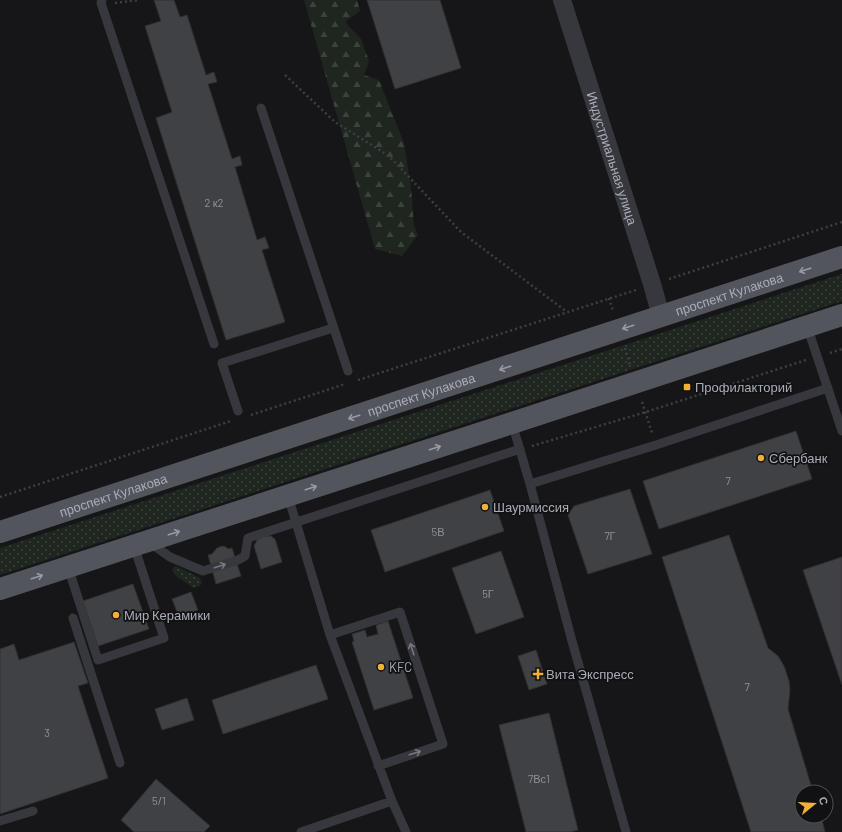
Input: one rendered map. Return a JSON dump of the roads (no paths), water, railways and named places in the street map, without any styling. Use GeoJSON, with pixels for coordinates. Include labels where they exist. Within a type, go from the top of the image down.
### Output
{"type":"FeatureCollection","features":[{"type":"Feature","properties":{"kind":"main road","name":"проспект Кулакова"},"geometry":{"type":"LineString","coordinates":[[0,532],[842,258]]}},
{"type":"Feature","properties":{"kind":"main road"},"geometry":{"type":"LineString","coordinates":[[0,590],[842,315]]}},
{"type":"Feature","properties":{"kind":"street","name":"Индустриальная улица"},"geometry":{"type":"LineString","coordinates":[[562,0],[661,316]]}},
{"type":"Feature","properties":{"kind":"lane"},"geometry":{"type":"LineString","coordinates":[[102,0],[100,3],[214,344]]}},
{"type":"Feature","properties":{"kind":"lane"},"geometry":{"type":"LineString","coordinates":[[262,108],[348,371]]}},
{"type":"Feature","properties":{"kind":"lane"},"geometry":{"type":"LineString","coordinates":[[807,326],[842,431]]}},
{"type":"Feature","properties":{"kind":"lane"},"geometry":{"type":"LineString","coordinates":[[238,411],[222,363],[334,328]]}},
{"type":"Feature","properties":{"kind":"lane"},"geometry":{"type":"LineString","coordinates":[[530,484],[656,445],[828,388]]}},
{"type":"Feature","properties":{"kind":"lane"},"geometry":{"type":"LineString","coordinates":[[512,423],[626,832]]}},
{"type":"Feature","properties":{"kind":"lane"},"geometry":{"type":"LineString","coordinates":[[141,544],[203,571],[238,560],[245,556],[248,538],[520,449]]}},
{"type":"Feature","properties":{"kind":"lane"},"geometry":{"type":"LineString","coordinates":[[288,496],[330,635],[378,766],[406,832]]}},
{"type":"Feature","properties":{"kind":"lane"},"geometry":{"type":"LineString","coordinates":[[68,568],[98,660],[164,638],[141,544]]}},
{"type":"Feature","properties":{"kind":"lane"},"geometry":{"type":"LineString","coordinates":[[330,635],[400,612],[443,744],[378,766]]}},
{"type":"Feature","properties":{"kind":"lane"},"geometry":{"type":"LineString","coordinates":[[73,618],[120,763]]}},
{"type":"Feature","properties":{"kind":"lane"},"geometry":{"type":"LineString","coordinates":[[301,832],[392,801]]}},
{"type":"Feature","properties":{"kind":"lane"},"geometry":{"type":"LineString","coordinates":[[0,821],[33,811]]}},
{"type":"Feature","properties":{"kind":"place","name":"Профилакторий"},"geometry":{"type":"Point","coordinates":[687,387]}},
{"type":"Feature","properties":{"kind":"place","name":"Сбербанк"},"geometry":{"type":"Point","coordinates":[761,458]}},
{"type":"Feature","properties":{"kind":"place","name":"Шаурмиссия"},"geometry":{"type":"Point","coordinates":[485,507]}},
{"type":"Feature","properties":{"kind":"place","name":"Мир Керамики"},"geometry":{"type":"Point","coordinates":[116,615]}},
{"type":"Feature","properties":{"kind":"place","name":"KFC"},"geometry":{"type":"Point","coordinates":[381,667]}},
{"type":"Feature","properties":{"kind":"place","name":"Вита Экспресс"},"geometry":{"type":"Point","coordinates":[538,674]}}]}
